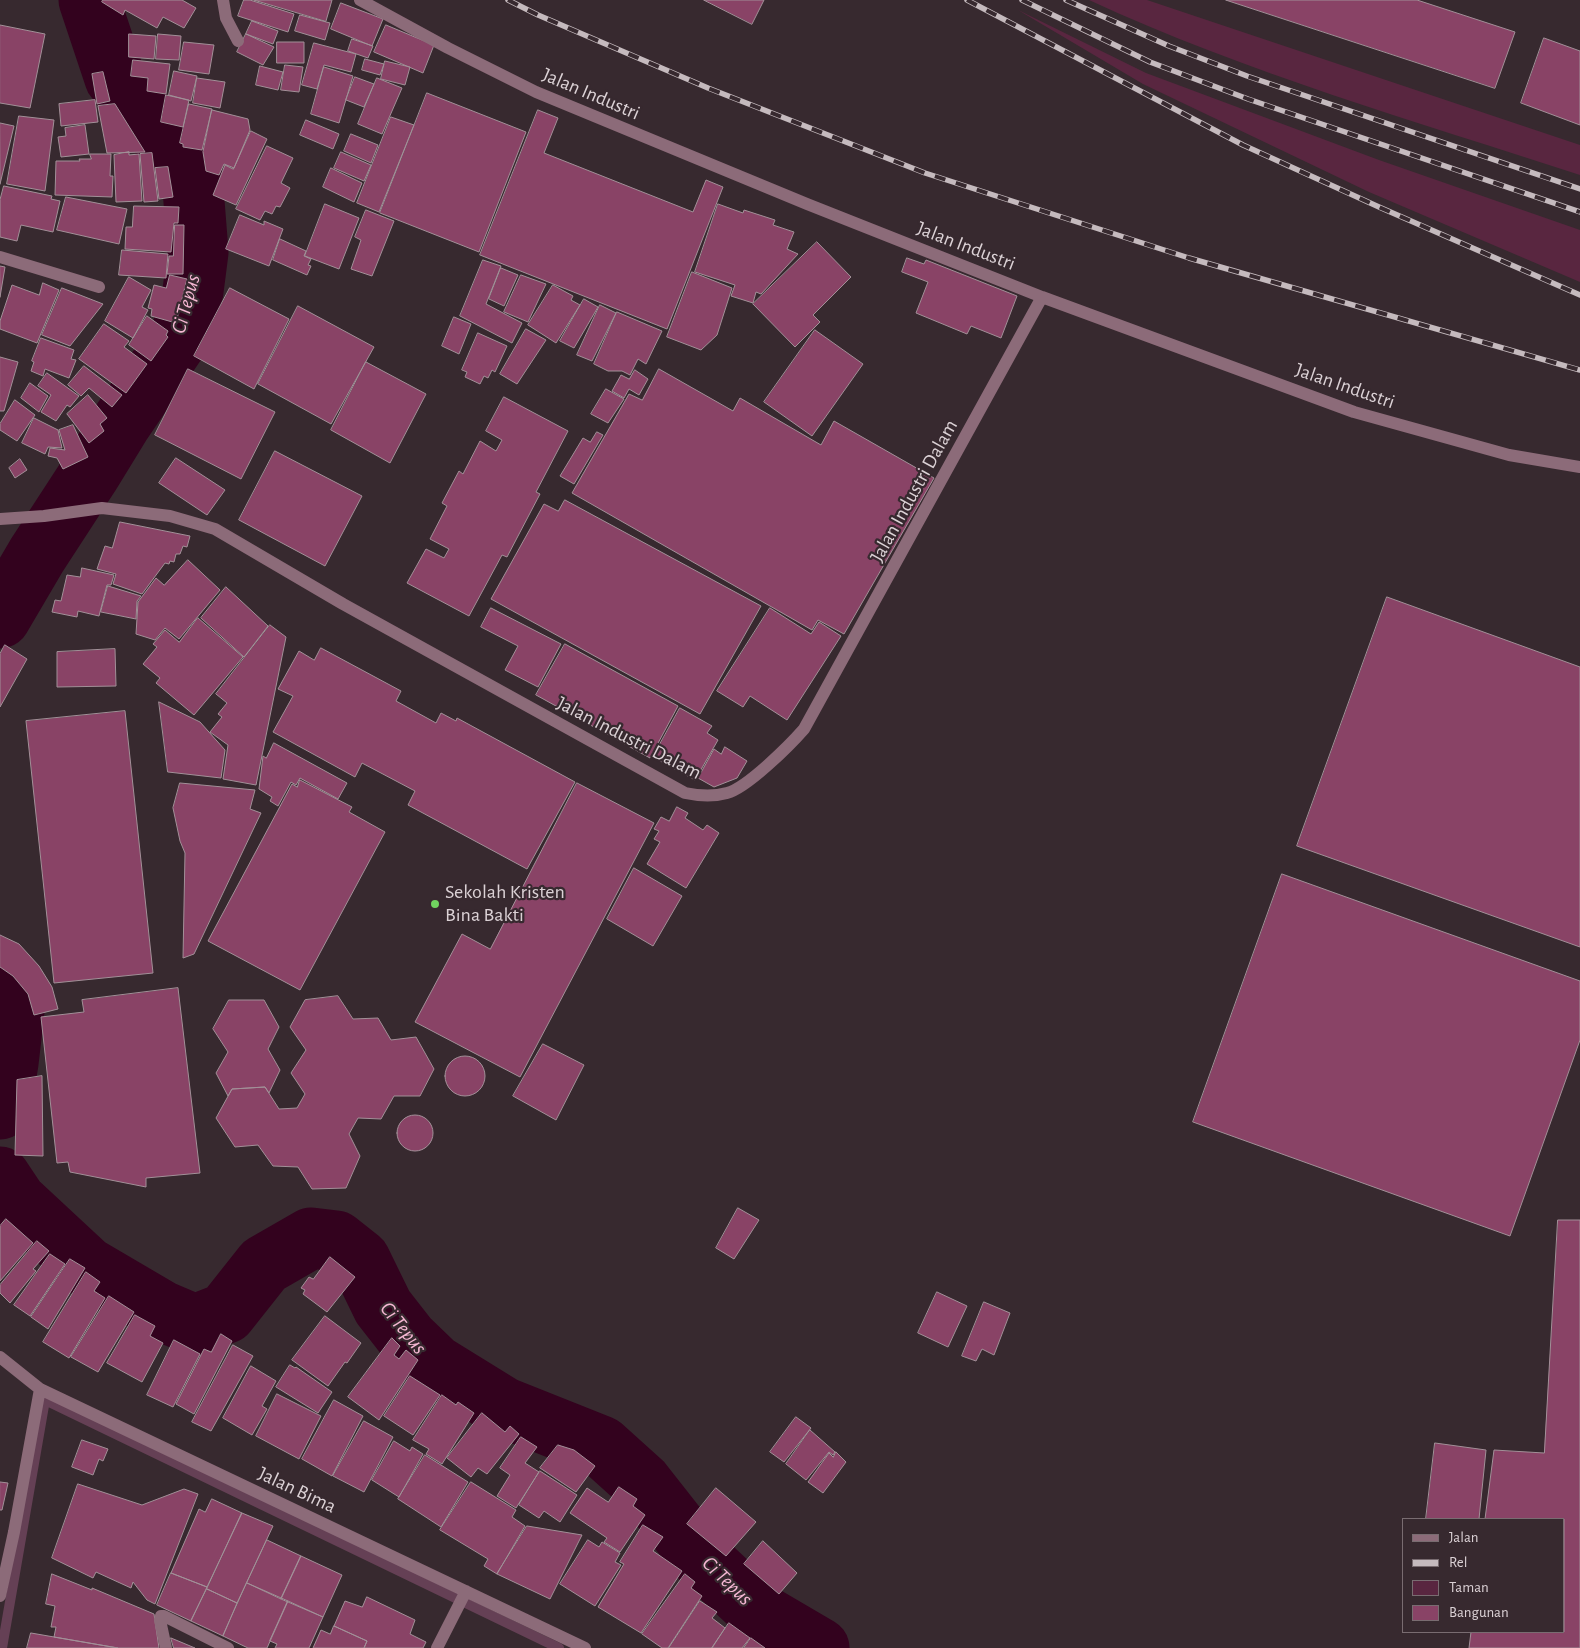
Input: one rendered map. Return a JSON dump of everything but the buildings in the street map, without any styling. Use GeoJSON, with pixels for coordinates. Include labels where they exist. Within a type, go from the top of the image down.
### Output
{"type":"FeatureCollection","features":[{"type":"Feature","properties":{"kind":"street"},"geometry":{"type":"LineString","coordinates":[[223,0],[226,18],[238,41]]}},
{"type":"Feature","properties":{"kind":"street","name":"Jalan Industri"},"geometry":{"type":"LineString","coordinates":[[360,0],[448,48],[536,92],[806,204],[1042,297],[1354,412],[1508,455],[1580,467]]}},
{"type":"Feature","properties":{"kind":"street"},"geometry":{"type":"LineString","coordinates":[[0,257],[99,286]]}},
{"type":"Feature","properties":{"kind":"street","name":"Jalan Industri Dalam"},"geometry":{"type":"LineString","coordinates":[[0,519],[44,516],[102,508],[170,516],[215,529],[344,604],[685,793],[703,796],[729,793],[746,782],[785,750],[804,729],[1042,297]]}},
{"type":"Feature","properties":{"kind":"street","name":"Jalan Bima"},"geometry":{"type":"LineString","coordinates":[[0,1357],[40,1389],[585,1648]]}},
{"type":"Feature","properties":{"kind":"street"},"geometry":{"type":"LineString","coordinates":[[0,1596],[14,1532],[40,1389]]}},
{"type":"Feature","properties":{"kind":"street"},"geometry":{"type":"LineString","coordinates":[[437,1648],[466,1591]]}},
{"type":"Feature","properties":{"kind":"street"},"geometry":{"type":"LineString","coordinates":[[166,1648],[160,1620],[161,1616],[228,1648]]}},
{"type":"Feature","properties":{"kind":"green space"},"geometry":{"type":"Polygon","coordinates":[[[1089,0],[1147,0],[1580,145],[1580,175],[1332,95],[1270,73],[1209,51],[1089,0]]]}},
{"type":"Feature","properties":{"kind":"green space"},"geometry":{"type":"Polygon","coordinates":[[[1018,10],[1146,73],[1379,160],[1580,230],[1580,282],[1369,192],[1143,84],[1018,10]]]}},
{"type":"Feature","properties":{"kind":"waterway","name":"Ci Tepus"},"geometry":{"type":"LineString","coordinates":[[0,618],[37,555],[121,423],[181,335],[193,291],[198,252],[192,176],[115,78],[89,0]]}},
{"type":"Feature","properties":{"kind":"waterway","name":"Ci Tepus"},"geometry":{"type":"LineString","coordinates":[[0,993],[14,1011],[0,1109]]}},
{"type":"Feature","properties":{"kind":"waterway","name":"Ci Tepus"},"geometry":{"type":"LineString","coordinates":[[0,1177],[16,1201],[87,1267],[162,1311],[195,1325],[226,1313],[264,1265],[311,1238],[336,1241],[360,1260],[383,1307],[408,1339],[435,1365],[503,1407],[601,1446],[642,1483],[701,1558],[761,1614],[819,1648]]}},
{"type":"Feature","properties":{"kind":"waterway"},"geometry":{"type":"LineString","coordinates":[[2,1648],[45,1400],[559,1648]]}},
{"type":"Feature","properties":{"kind":"railway"},"geometry":{"type":"LineString","coordinates":[[508,0],[538,15],[708,88],[925,173],[1189,258],[1580,370]]}},
{"type":"Feature","properties":{"kind":"railway"},"geometry":{"type":"LineString","coordinates":[[967,0],[1243,145],[1580,295]]}},
{"type":"Feature","properties":{"kind":"railway"},"geometry":{"type":"LineString","coordinates":[[1022,0],[1150,62],[1248,99],[1580,212]]}},
{"type":"Feature","properties":{"kind":"railway"},"geometry":{"type":"LineString","coordinates":[[1066,0],[1169,46],[1247,76],[1580,189]]}},
{"type":"Feature","properties":{"kind":"place","name":"Sekolah Kristen Bina Bakti"},"geometry":{"type":"Point","coordinates":[435,904]}}]}
